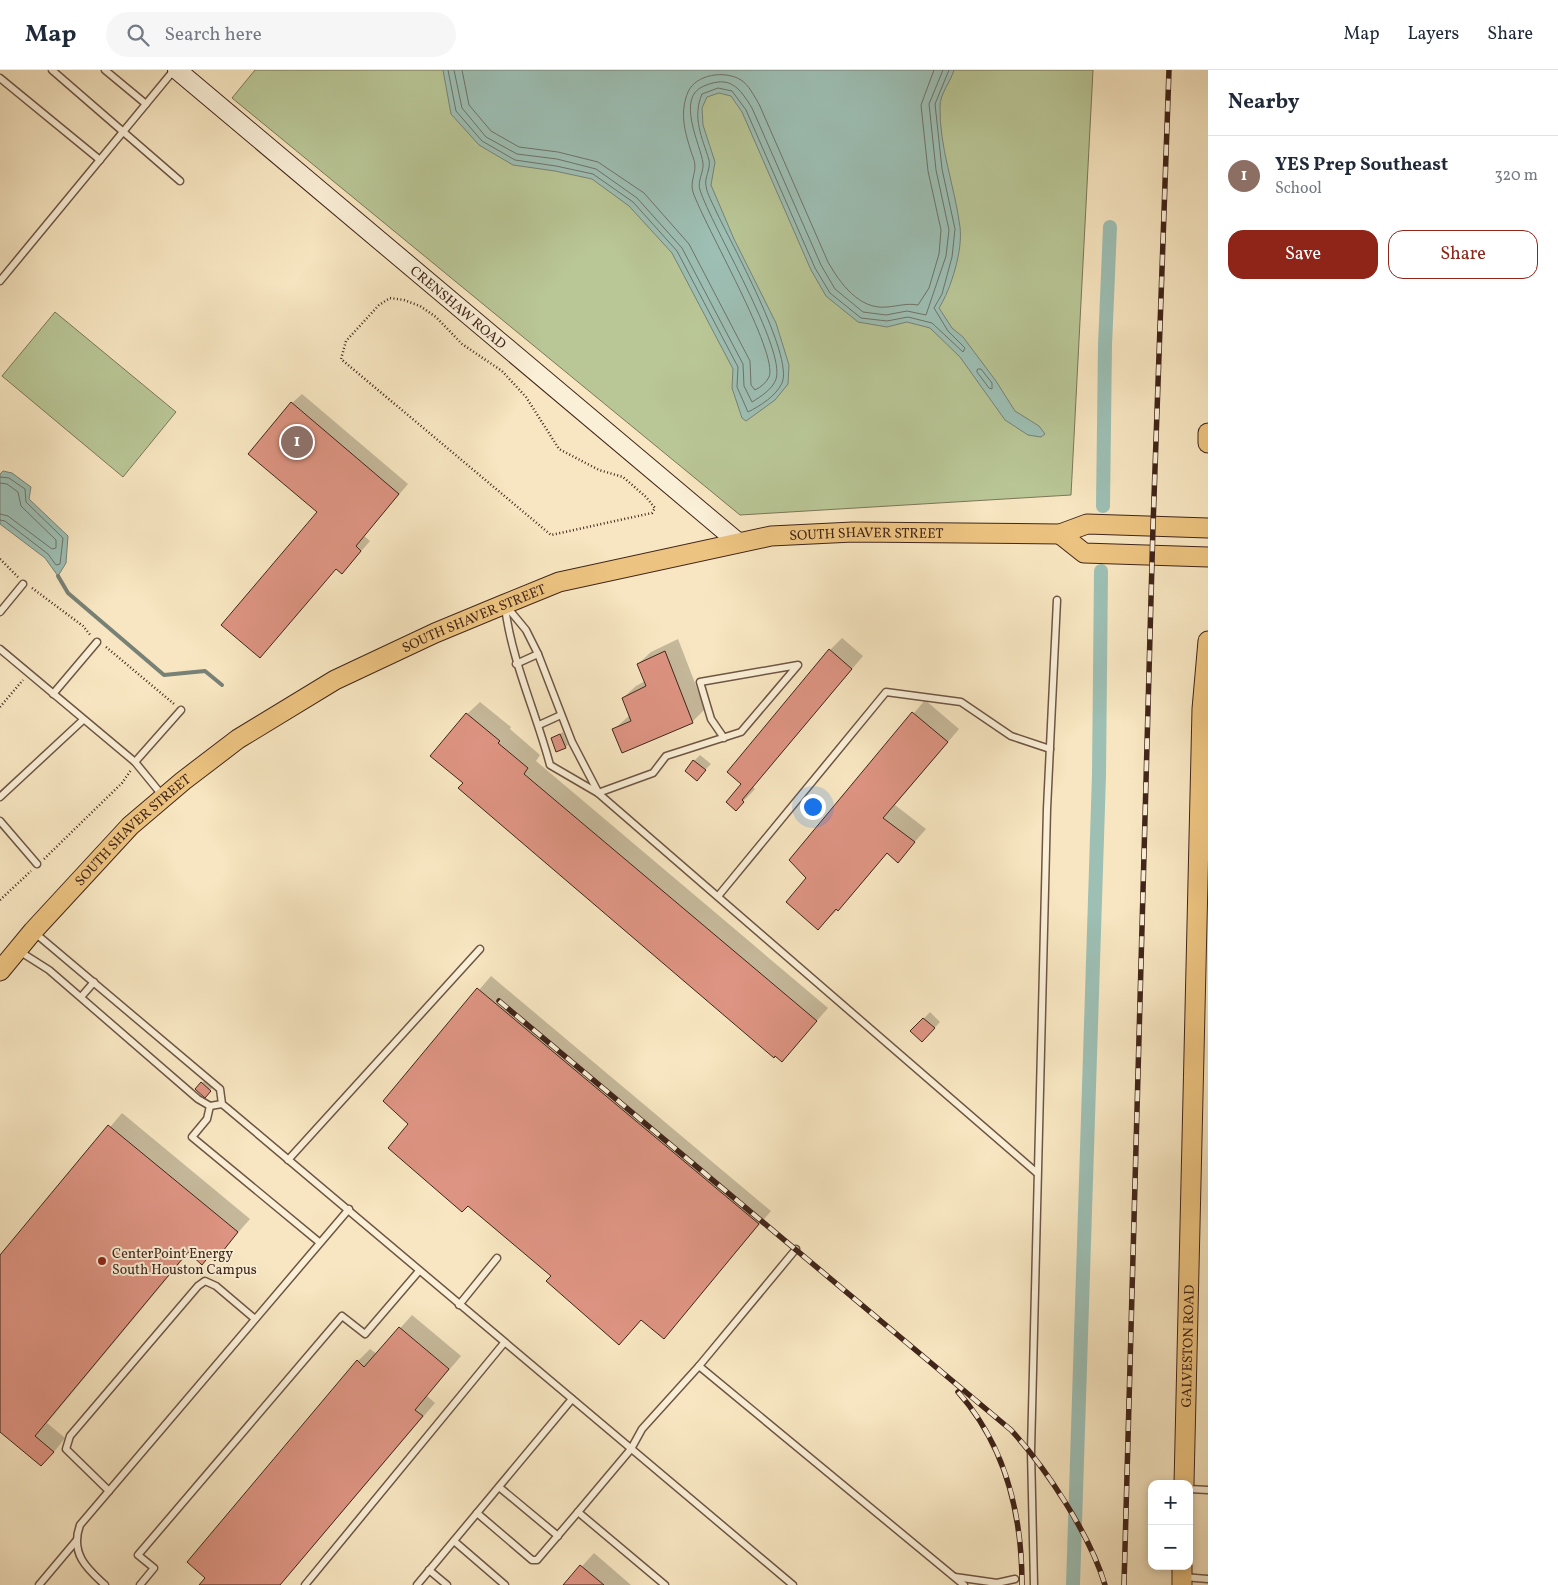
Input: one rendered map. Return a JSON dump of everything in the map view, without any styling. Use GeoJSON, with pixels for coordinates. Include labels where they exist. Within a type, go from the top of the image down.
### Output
{"type":"FeatureCollection","features":[{"type":"Feature","properties":{"kind":"main road","name":"CRENSHAW ROAD"},"geometry":{"type":"LineString","coordinates":[[176,70],[739,543]]}},
{"type":"Feature","properties":{"kind":"main road"},"geometry":{"type":"LineString","coordinates":[[1208,433],[1208,443]]}},
{"type":"Feature","properties":{"kind":"main road","name":"SOUTH SHAVER STREET"},"geometry":{"type":"LineString","coordinates":[[0,971],[33,931],[130,826],[238,739],[335,680],[435,633],[559,582],[771,536],[853,532],[1060,534],[1087,524],[1208,528]]}},
{"type":"Feature","properties":{"kind":"main road"},"geometry":{"type":"LineString","coordinates":[[1060,534],[1084,553],[1208,557]]}},
{"type":"Feature","properties":{"kind":"main road","name":"GALVESTON ROAD"},"geometry":{"type":"LineString","coordinates":[[1184,1480],[1208,641]]}},
{"type":"Feature","properties":{"kind":"lane"},"geometry":{"type":"LineString","coordinates":[[52,70],[180,181]]}},
{"type":"Feature","properties":{"kind":"lane"},"geometry":{"type":"LineString","coordinates":[[106,70],[146,104]]}},
{"type":"Feature","properties":{"kind":"lane"},"geometry":{"type":"LineString","coordinates":[[0,281],[176,70]]}},
{"type":"Feature","properties":{"kind":"lane"},"geometry":{"type":"LineString","coordinates":[[0,78],[100,160]]}},
{"type":"Feature","properties":{"kind":"lane"},"geometry":{"type":"LineString","coordinates":[[0,612],[24,584]]}},
{"type":"Feature","properties":{"kind":"lane"},"geometry":{"type":"LineString","coordinates":[[1034,1585],[1030,1451],[1050,749],[1057,600]]}},
{"type":"Feature","properties":{"kind":"lane"},"geometry":{"type":"LineString","coordinates":[[504,604],[526,630],[538,654],[572,742],[598,793]]}},
{"type":"Feature","properties":{"kind":"lane"},"geometry":{"type":"LineString","coordinates":[[504,604],[508,635],[516,664],[539,725],[550,765],[598,793],[1038,1173]]}},
{"type":"Feature","properties":{"kind":"lane"},"geometry":{"type":"LineString","coordinates":[[53,694],[97,642]]}},
{"type":"Feature","properties":{"kind":"lane"},"geometry":{"type":"LineString","coordinates":[[0,649],[135,762],[163,798]]}},
{"type":"Feature","properties":{"kind":"lane"},"geometry":{"type":"LineString","coordinates":[[516,664],[538,654]]}},
{"type":"Feature","properties":{"kind":"lane"},"geometry":{"type":"LineString","coordinates":[[598,793],[653,773],[666,756],[724,738],[741,732],[798,665],[700,682],[712,718],[724,738]]}},
{"type":"Feature","properties":{"kind":"lane"},"geometry":{"type":"LineString","coordinates":[[719,896],[886,692],[961,702],[1011,736],[1050,749]]}},
{"type":"Feature","properties":{"kind":"lane"},"geometry":{"type":"LineString","coordinates":[[135,762],[181,710]]}},
{"type":"Feature","properties":{"kind":"lane"},"geometry":{"type":"LineString","coordinates":[[539,725],[562,715]]}},
{"type":"Feature","properties":{"kind":"lane"},"geometry":{"type":"LineString","coordinates":[[0,797],[83,720]]}},
{"type":"Feature","properties":{"kind":"lane"},"geometry":{"type":"LineString","coordinates":[[0,821],[37,864]]}},
{"type":"Feature","properties":{"kind":"lane"},"geometry":{"type":"LineString","coordinates":[[33,931],[220,1089],[222,1104],[794,1585]]}},
{"type":"Feature","properties":{"kind":"lane"},"geometry":{"type":"LineString","coordinates":[[288,1160],[480,949]]}},
{"type":"Feature","properties":{"kind":"lane"},"geometry":{"type":"LineString","coordinates":[[18,950],[49,970],[198,1099],[210,1106],[222,1104]]}},
{"type":"Feature","properties":{"kind":"lane"},"geometry":{"type":"LineString","coordinates":[[81,997],[94,982]]}},
{"type":"Feature","properties":{"kind":"lane"},"geometry":{"type":"LineString","coordinates":[[210,1106],[207,1119],[192,1137],[319,1242]]}},
{"type":"Feature","properties":{"kind":"lane"},"geometry":{"type":"LineString","coordinates":[[39,1585],[76,1541],[80,1525],[349,1209]]}},
{"type":"Feature","properties":{"kind":"lane"},"geometry":{"type":"LineString","coordinates":[[477,1513],[532,1560],[537,1560],[631,1449],[642,1429],[699,1366],[796,1249]]}},
{"type":"Feature","properties":{"kind":"lane"},"geometry":{"type":"LineString","coordinates":[[459,1305],[497,1258]]}},
{"type":"Feature","properties":{"kind":"lane"},"geometry":{"type":"LineString","coordinates":[[140,1585],[154,1568],[138,1555],[342,1316],[365,1334],[419,1271]]}},
{"type":"Feature","properties":{"kind":"lane"},"geometry":{"type":"LineString","coordinates":[[109,1491],[66,1449],[70,1436],[198,1286],[205,1281],[216,1286],[255,1318]]}},
{"type":"Feature","properties":{"kind":"lane"},"geometry":{"type":"LineString","coordinates":[[304,1585],[504,1343]]}},
{"type":"Feature","properties":{"kind":"lane"},"geometry":{"type":"LineString","coordinates":[[699,1366],[964,1585]]}},
{"type":"Feature","properties":{"kind":"lane"},"geometry":{"type":"LineString","coordinates":[[417,1585],[572,1399]]}},
{"type":"Feature","properties":{"kind":"lane"},"geometry":{"type":"LineString","coordinates":[[499,1487],[558,1536]]}},
{"type":"Feature","properties":{"kind":"lane"},"geometry":{"type":"LineString","coordinates":[[1193,1489],[1208,1490]]}},
{"type":"Feature","properties":{"kind":"lane"},"geometry":{"type":"LineString","coordinates":[[578,1512],[665,1585]]}},
{"type":"Feature","properties":{"kind":"lane"},"geometry":{"type":"LineString","coordinates":[[76,1541],[80,1559],[105,1585]]}},
{"type":"Feature","properties":{"kind":"lane"},"geometry":{"type":"LineString","coordinates":[[454,1541],[505,1585]]}},
{"type":"Feature","properties":{"kind":"lane"},"geometry":{"type":"LineString","coordinates":[[429,1570],[447,1585]]}},
{"type":"Feature","properties":{"kind":"lane"},"geometry":{"type":"LineString","coordinates":[[1182,1576],[1208,1578]]}},
{"type":"Feature","properties":{"kind":"lane"},"geometry":{"type":"LineString","coordinates":[[954,1577],[996,1583],[1015,1579]]}},
{"type":"Feature","properties":{"kind":"path"},"geometry":{"type":"LineString","coordinates":[[390,298],[404,300],[420,306],[436,317],[462,344],[502,371],[526,397],[559,449],[584,460],[599,470],[624,477],[655,508],[652,513],[551,535],[341,359],[346,342],[379,305],[390,298]]}},
{"type":"Feature","properties":{"kind":"path"},"geometry":{"type":"LineString","coordinates":[[0,707],[11,692],[30,674]]}},
{"type":"Feature","properties":{"kind":"path"},"geometry":{"type":"LineString","coordinates":[[0,900],[122,783],[135,762]]}},
{"type":"Feature","properties":{"kind":"green space"},"geometry":{"type":"Polygon","coordinates":[[[255,70],[1093,70],[1071,495],[740,515],[232,98],[255,70]]]}},
{"type":"Feature","properties":{"kind":"green space"},"geometry":{"type":"Polygon","coordinates":[[[55,312],[176,412],[123,477],[2,376],[55,312]]]}},
{"type":"Feature","properties":{"kind":"water"},"geometry":{"type":"Polygon","coordinates":[[[443,70],[954,70],[940,101],[940,121],[958,212],[960,247],[948,291],[939,308],[952,328],[963,337],[996,381],[1015,411],[1039,426],[1045,434],[1041,437],[1028,435],[1005,420],[960,357],[930,328],[907,322],[887,327],[858,322],[826,296],[811,270],[742,112],[731,96],[719,93],[707,97],[702,108],[703,125],[715,162],[711,185],[734,239],[776,323],[789,365],[788,384],[775,400],[746,421],[742,418],[732,388],[733,369],[672,253],[629,206],[592,179],[513,165],[479,145],[451,114],[443,70]]]}},
{"type":"Feature","properties":{"kind":"water"},"geometry":{"type":"Polygon","coordinates":[[[3,471],[12,473],[31,487],[29,499],[68,536],[66,563],[58,576],[45,558],[0,524],[0,474],[3,471]]]}},
{"type":"Feature","properties":{"kind":"building"},"geometry":{"type":"Polygon","coordinates":[[[291,402],[399,494],[356,546],[361,551],[342,574],[336,569],[260,658],[221,625],[317,512],[248,454],[291,402]]]}},
{"type":"Feature","properties":{"kind":"building"},"geometry":{"type":"Polygon","coordinates":[[[829,649],[852,669],[742,800],[744,802],[736,811],[726,802],[741,784],[727,772],[829,649]]]}},
{"type":"Feature","properties":{"kind":"building"},"geometry":{"type":"Polygon","coordinates":[[[665,651],[693,723],[622,753],[612,729],[631,721],[622,698],[646,686],[637,664],[665,651]]]}},
{"type":"Feature","properties":{"kind":"building"},"geometry":{"type":"Polygon","coordinates":[[[912,712],[948,742],[883,818],[915,842],[898,863],[887,853],[838,911],[836,909],[818,930],[786,902],[806,878],[789,860],[912,712]]]}},
{"type":"Feature","properties":{"kind":"building"},"geometry":{"type":"Polygon","coordinates":[[[466,713],[500,741],[498,743],[528,768],[524,774],[817,1021],[782,1062],[775,1056],[774,1058],[458,788],[463,783],[430,756],[466,713]]]}},
{"type":"Feature","properties":{"kind":"building"},"geometry":{"type":"Polygon","coordinates":[[[560,734],[566,748],[556,752],[551,738],[560,734]]]}},
{"type":"Feature","properties":{"kind":"building"},"geometry":{"type":"Polygon","coordinates":[[[693,760],[706,770],[697,781],[685,771],[693,760]]]}},
{"type":"Feature","properties":{"kind":"building"},"geometry":{"type":"Polygon","coordinates":[[[477,988],[759,1224],[664,1339],[641,1320],[619,1345],[546,1281],[551,1276],[468,1206],[462,1212],[388,1148],[408,1124],[383,1101],[477,988]]]}},
{"type":"Feature","properties":{"kind":"building"},"geometry":{"type":"Polygon","coordinates":[[[923,1018],[935,1028],[922,1042],[910,1031],[923,1018]]]}},
{"type":"Feature","properties":{"kind":"building"},"geometry":{"type":"Polygon","coordinates":[[[201,1082],[211,1091],[205,1098],[195,1089],[201,1082]]]}},
{"type":"Feature","properties":{"kind":"building"},"geometry":{"type":"Polygon","coordinates":[[[108,1125],[238,1232],[215,1261],[209,1256],[202,1265],[188,1252],[35,1436],[54,1452],[41,1466],[0,1432],[0,1255],[108,1125]]]}},
{"type":"Feature","properties":{"kind":"building"},"geometry":{"type":"Polygon","coordinates":[[[399,1327],[449,1369],[415,1410],[423,1416],[280,1585],[199,1585],[205,1578],[187,1562],[357,1360],[364,1367],[399,1327]]]}},
{"type":"Feature","properties":{"kind":"building"},"geometry":{"type":"Polygon","coordinates":[[[580,1565],[604,1585],[563,1585],[580,1565]]]}},
{"type":"Feature","properties":{"kind":"waterway"},"geometry":{"type":"LineString","coordinates":[[1103,506],[1105,345],[1110,227]]}},
{"type":"Feature","properties":{"kind":"waterway"},"geometry":{"type":"LineString","coordinates":[[1073,1585],[1099,775],[1101,571]]}},
{"type":"Feature","properties":{"kind":"waterway"},"geometry":{"type":"LineString","coordinates":[[58,576],[68,593],[164,675],[205,671],[222,685]]}},
{"type":"Feature","properties":{"kind":"railway"},"geometry":{"type":"LineString","coordinates":[[1124,1585],[1153,526],[1169,70]]}},
{"type":"Feature","properties":{"kind":"railway"},"geometry":{"type":"LineString","coordinates":[[499,1001],[1011,1430],[1039,1464],[1066,1503],[1089,1545],[1105,1585]]}},
{"type":"Feature","properties":{"kind":"railway"},"geometry":{"type":"LineString","coordinates":[[958,1392],[975,1413],[988,1435],[1008,1482],[1019,1532],[1022,1585]]}},
{"type":"Feature","properties":{"kind":"place","name":"YES Prep Southeast"},"geometry":{"type":"Point","coordinates":[297,442]}},
{"type":"Feature","properties":{"kind":"place","name":"CenterPoint Energy South Houston Campus"},"geometry":{"type":"Point","coordinates":[102,1261]}}]}
